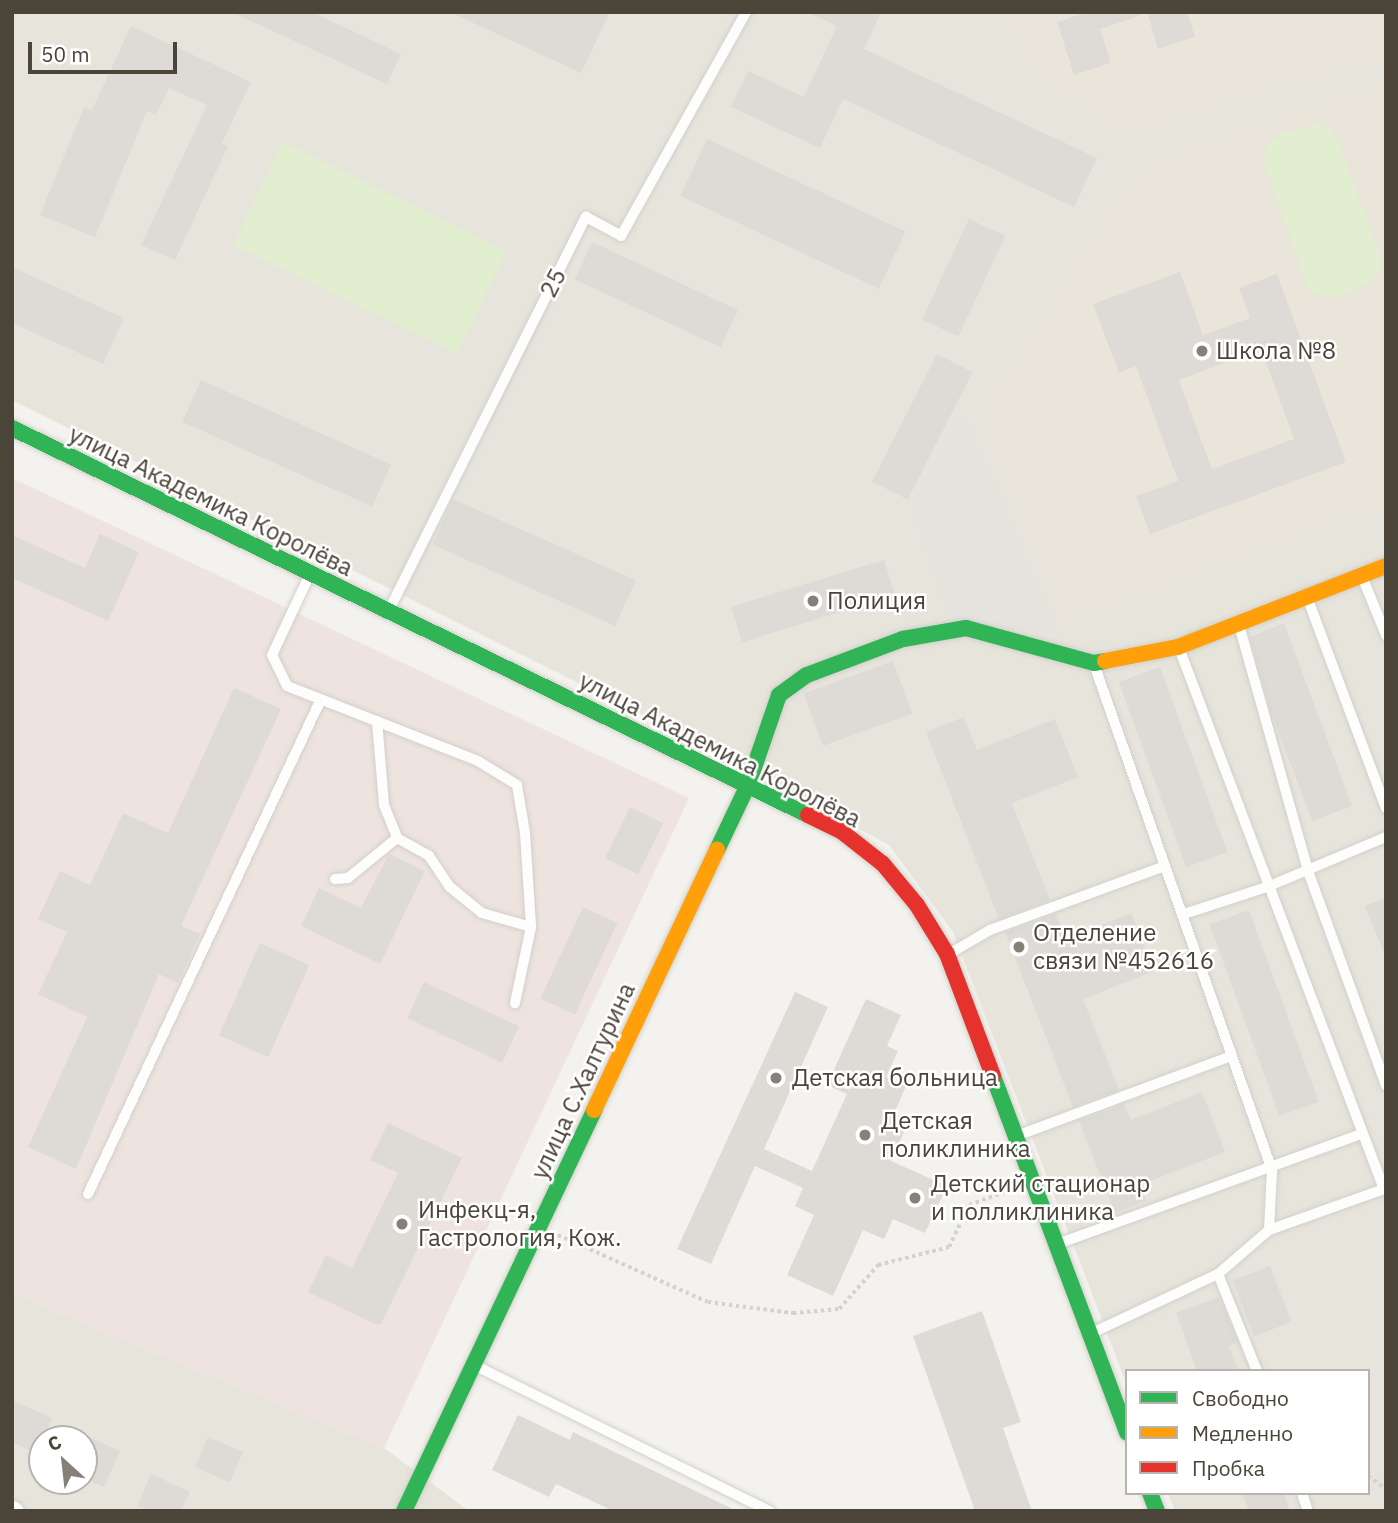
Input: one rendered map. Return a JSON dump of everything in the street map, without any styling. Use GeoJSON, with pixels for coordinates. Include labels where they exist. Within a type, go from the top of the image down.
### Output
{"type":"FeatureCollection","features":[{"type":"Feature","properties":{"kind":"street","name":"улица Академика Королёва"},"geometry":{"type":"LineString","coordinates":[[12,428],[387,614],[842,831],[883,864],[917,905],[947,954],[1013,1137],[1125,1428]]}},
{"type":"Feature","properties":{"kind":"street"},"geometry":{"type":"LineString","coordinates":[[1094,663],[1178,647],[1386,566]]}},
{"type":"Feature","properties":{"kind":"street","name":"улица С.Халтурина"},"geometry":{"type":"LineString","coordinates":[[404,1511],[748,785],[779,695],[807,675],[903,639],[966,628],[1094,663]]}},
{"type":"Feature","properties":{"kind":"lane","name":"25"},"geometry":{"type":"LineString","coordinates":[[387,614],[586,217],[621,236],[746,12]]}},
{"type":"Feature","properties":{"kind":"lane"},"geometry":{"type":"LineString","coordinates":[[309,575],[272,655],[287,686],[478,761],[517,785],[525,833],[531,927],[515,1003]]}},
{"type":"Feature","properties":{"kind":"lane"},"geometry":{"type":"LineString","coordinates":[[1362,575],[1386,635]]}},
{"type":"Feature","properties":{"kind":"lane"},"geometry":{"type":"LineString","coordinates":[[1307,597],[1386,808]]}},
{"type":"Feature","properties":{"kind":"lane"},"geometry":{"type":"LineString","coordinates":[[1239,625],[1308,871],[1386,1086]]}},
{"type":"Feature","properties":{"kind":"lane"},"geometry":{"type":"LineString","coordinates":[[1089,1335],[1218,1274],[1269,1230],[1384,1189],[1178,647]]}},
{"type":"Feature","properties":{"kind":"lane"},"geometry":{"type":"LineString","coordinates":[[1094,663],[1184,914],[1229,1057],[1272,1170],[1269,1230]]}},
{"type":"Feature","properties":{"kind":"lane"},"geometry":{"type":"LineString","coordinates":[[88,1194],[321,699]]}},
{"type":"Feature","properties":{"kind":"lane"},"geometry":{"type":"LineString","coordinates":[[377,721],[384,805],[397,838],[429,856],[450,887],[482,914],[531,927]]}},
{"type":"Feature","properties":{"kind":"lane"},"geometry":{"type":"LineString","coordinates":[[1184,914],[1267,887],[1386,837]]}},
{"type":"Feature","properties":{"kind":"lane"},"geometry":{"type":"LineString","coordinates":[[335,879],[348,878],[397,838]]}},
{"type":"Feature","properties":{"kind":"lane"},"geometry":{"type":"LineString","coordinates":[[947,954],[990,930],[1165,866]]}},
{"type":"Feature","properties":{"kind":"lane"},"geometry":{"type":"LineString","coordinates":[[1013,1137],[1229,1057]]}},
{"type":"Feature","properties":{"kind":"lane"},"geometry":{"type":"LineString","coordinates":[[1056,1245],[1272,1170],[1362,1134]]}},
{"type":"Feature","properties":{"kind":"lane"},"geometry":{"type":"LineString","coordinates":[[1218,1274],[1256,1369]]}},
{"type":"Feature","properties":{"kind":"lane"},"geometry":{"type":"LineString","coordinates":[[474,1365],[771,1511]]}},
{"type":"Feature","properties":{"kind":"path"},"geometry":{"type":"LineString","coordinates":[[555,1233],[708,1302],[793,1313],[839,1309],[878,1265],[949,1247],[969,1205],[1004,1192]]}},
{"type":"Feature","properties":{"kind":"path"},"geometry":{"type":"LineString","coordinates":[[1370,1477],[1386,1489]]}},
{"type":"Feature","properties":{"kind":"shaded area"},"geometry":{"type":"Polygon","coordinates":[[[12,12],[1386,12],[1386,1511],[1175,1511],[1169,1495],[1370,1495],[1370,1369],[1125,1369],[1125,1380],[953,932],[889,845],[721,754],[12,400],[12,12]]]}},
{"type":"Feature","properties":{"kind":"shaded area"},"geometry":{"type":"Polygon","coordinates":[[[1008,12],[1378,12],[1386,53],[1122,135],[1035,69],[1008,12]]]}},
{"type":"Feature","properties":{"kind":"shaded area","name":"Школа №8"},"geometry":{"type":"Polygon","coordinates":[[[1380,83],[1386,96],[1386,501],[1063,623],[980,415],[1139,168],[1380,83]]]}},
{"type":"Feature","properties":{"kind":"shaded area"},"geometry":{"type":"Polygon","coordinates":[[[963,414],[1058,635],[953,622],[914,511],[963,414]]]}},
{"type":"Feature","properties":{"kind":"shaded area"},"geometry":{"type":"Polygon","coordinates":[[[12,478],[689,798],[384,1448],[12,1293],[12,478]]]}},
{"type":"Feature","properties":{"kind":"shaded area"},"geometry":{"type":"Polygon","coordinates":[[[12,1293],[384,1448],[469,1511],[12,1511],[12,1293]]]}},
{"type":"Feature","properties":{"kind":"green space"},"geometry":{"type":"Polygon","coordinates":[[[1317,124],[1331,130],[1340,147],[1383,264],[1373,282],[1333,298],[1309,290],[1263,159],[1267,145],[1282,134],[1317,124]]]}},
{"type":"Feature","properties":{"kind":"green space"},"geometry":{"type":"Polygon","coordinates":[[[283,142],[507,251],[457,354],[233,244],[283,142]]]}},
{"type":"Feature","properties":{"kind":"building"},"geometry":{"type":"Polygon","coordinates":[[[232,12],[312,12],[401,54],[387,84],[232,12]]]}},
{"type":"Feature","properties":{"kind":"building"},"geometry":{"type":"Polygon","coordinates":[[[450,12],[610,12],[581,73],[450,12]]]}},
{"type":"Feature","properties":{"kind":"building"},"geometry":{"type":"Polygon","coordinates":[[[807,12],[881,12],[864,49],[1097,158],[1074,207],[843,99],[820,148],[731,107],[748,71],[804,97],[837,26],[807,12]]]}},
{"type":"Feature","properties":{"kind":"building"},"geometry":{"type":"Polygon","coordinates":[[[1088,12],[1142,15],[1100,29],[1111,63],[1074,75],[1057,22],[1088,12]]]}},
{"type":"Feature","properties":{"kind":"building"},"geometry":{"type":"Polygon","coordinates":[[[1147,12],[1187,12],[1195,37],[1158,49],[1147,12]]]}},
{"type":"Feature","properties":{"kind":"building"},"geometry":{"type":"Polygon","coordinates":[[[131,26],[251,82],[222,143],[228,146],[175,260],[141,245],[207,105],[169,88],[156,115],[147,111],[95,237],[40,215],[84,107],[92,110],[131,26]]]}},
{"type":"Feature","properties":{"kind":"building"},"geometry":{"type":"Polygon","coordinates":[[[707,139],[905,232],[879,289],[680,196],[707,139]]]}},
{"type":"Feature","properties":{"kind":"building"},"geometry":{"type":"Polygon","coordinates":[[[969,219],[1005,236],[958,337],[922,320],[969,219]]]}},
{"type":"Feature","properties":{"kind":"building"},"geometry":{"type":"Polygon","coordinates":[[[592,242],[738,310],[721,347],[575,279],[592,242]]]}},
{"type":"Feature","properties":{"kind":"building"},"geometry":{"type":"Polygon","coordinates":[[[12,267],[124,318],[103,364],[12,323],[12,267]]]}},
{"type":"Feature","properties":{"kind":"building"},"geometry":{"type":"Polygon","coordinates":[[[1180,272],[1203,335],[1250,318],[1239,288],[1277,274],[1346,462],[1150,534],[1136,496],[1178,481],[1136,366],[1119,373],[1093,304],[1180,272]],[[1261,349],[1179,380],[1212,469],[1294,439],[1261,349]]]}},
{"type":"Feature","properties":{"kind":"building"},"geometry":{"type":"Polygon","coordinates":[[[937,354],[973,372],[908,500],[872,481],[937,354]]]}},
{"type":"Feature","properties":{"kind":"building"},"geometry":{"type":"Polygon","coordinates":[[[201,380],[391,465],[372,507],[182,422],[201,380]]]}},
{"type":"Feature","properties":{"kind":"building"},"geometry":{"type":"Polygon","coordinates":[[[453,499],[636,580],[615,626],[433,545],[453,499]]]}},
{"type":"Feature","properties":{"kind":"building"},"geometry":{"type":"Polygon","coordinates":[[[100,534],[139,552],[108,621],[12,578],[12,535],[85,568],[100,534]]]}},
{"type":"Feature","properties":{"kind":"building","name":"Полиция"},"geometry":{"type":"Polygon","coordinates":[[[884,560],[895,595],[742,642],[731,607],[884,560]]]}},
{"type":"Feature","properties":{"kind":"building"},"geometry":{"type":"Polygon","coordinates":[[[1284,623],[1352,806],[1312,821],[1271,712],[1250,637],[1284,623]]]}},
{"type":"Feature","properties":{"kind":"building"},"geometry":{"type":"Polygon","coordinates":[[[893,661],[912,714],[823,746],[804,693],[893,661]]]}},
{"type":"Feature","properties":{"kind":"building"},"geometry":{"type":"Polygon","coordinates":[[[1160,667],[1227,852],[1186,867],[1119,682],[1160,667]]]}},
{"type":"Feature","properties":{"kind":"building"},"geometry":{"type":"Polygon","coordinates":[[[234,688],[281,709],[181,926],[200,934],[178,983],[159,974],[76,1169],[28,1147],[87,1017],[38,994],[67,932],[38,919],[60,871],[90,885],[123,813],[168,833],[234,688]]]}},
{"type":"Feature","properties":{"kind":"building"},"geometry":{"type":"Polygon","coordinates":[[[964,717],[977,750],[1055,719],[1078,777],[1012,803],[1050,900],[999,919],[926,732],[964,717]]]}},
{"type":"Feature","properties":{"kind":"building"},"geometry":{"type":"Polygon","coordinates":[[[630,807],[663,823],[638,874],[605,858],[630,807]]]}},
{"type":"Feature","properties":{"kind":"building"},"geometry":{"type":"Polygon","coordinates":[[[389,854],[425,871],[380,964],[301,926],[319,888],[361,908],[389,854]]]}},
{"type":"Feature","properties":{"kind":"building"},"geometry":{"type":"Polygon","coordinates":[[[1386,898],[1386,955],[1385,955],[1365,906],[1386,898]]]}},
{"type":"Feature","properties":{"kind":"building"},"geometry":{"type":"Polygon","coordinates":[[[583,907],[617,923],[575,1015],[540,999],[583,907]]]}},
{"type":"Feature","properties":{"kind":"building"},"geometry":{"type":"Polygon","coordinates":[[[1249,910],[1319,1102],[1279,1116],[1210,924],[1249,910]]]}},
{"type":"Feature","properties":{"kind":"building"},"geometry":{"type":"Polygon","coordinates":[[[1131,913],[1154,971],[1083,999],[1119,1090],[1073,1107],[1005,932],[1056,914],[1066,939],[1131,913]]]}},
{"type":"Feature","properties":{"kind":"building"},"geometry":{"type":"Polygon","coordinates":[[[260,943],[309,965],[268,1057],[219,1035],[260,943]]]}},
{"type":"Feature","properties":{"kind":"building"},"geometry":{"type":"Polygon","coordinates":[[[424,982],[519,1026],[502,1063],[407,1018],[424,982]]]}},
{"type":"Feature","properties":{"kind":"building","name":"Детская поликлиника"},"geometry":{"type":"Polygon","coordinates":[[[795,992],[828,1007],[764,1149],[812,1171],[847,1094],[827,1085],[866,999],[901,1015],[887,1046],[898,1051],[886,1077],[906,1086],[894,1114],[909,1121],[891,1161],[947,1186],[925,1233],[893,1219],[884,1239],[863,1230],[833,1296],[787,1275],[814,1215],[795,1206],[803,1188],[755,1166],[711,1264],[677,1249],[795,992]]]}},
{"type":"Feature","properties":{"kind":"building"},"geometry":{"type":"Polygon","coordinates":[[[1202,1092],[1225,1152],[1140,1185],[1146,1201],[1115,1213],[1079,1121],[1124,1104],[1131,1120],[1202,1092]]]}},
{"type":"Feature","properties":{"kind":"building","name":"Инфекц-я, Гастрология, Кож."},"geometry":{"type":"Polygon","coordinates":[[[388,1123],[462,1158],[381,1324],[375,1324],[308,1292],[326,1255],[352,1268],[398,1173],[370,1160],[388,1123]]]}},
{"type":"Feature","properties":{"kind":"building"},"geometry":{"type":"Polygon","coordinates":[[[1270,1266],[1292,1322],[1254,1336],[1233,1280],[1270,1266]]]}},
{"type":"Feature","properties":{"kind":"building"},"geometry":{"type":"Polygon","coordinates":[[[1219,1297],[1238,1342],[1229,1346],[1238,1369],[1196,1369],[1176,1313],[1219,1297]]]}},
{"type":"Feature","properties":{"kind":"building"},"geometry":{"type":"Polygon","coordinates":[[[982,1311],[1021,1422],[1003,1428],[1032,1511],[975,1511],[913,1336],[982,1311]]]}},
{"type":"Feature","properties":{"kind":"building"},"geometry":{"type":"Polygon","coordinates":[[[12,1400],[52,1418],[49,1425],[28,1425],[28,1449],[12,1442],[12,1400]]]}},
{"type":"Feature","properties":{"kind":"building"},"geometry":{"type":"Polygon","coordinates":[[[518,1415],[570,1440],[573,1432],[737,1511],[613,1511],[556,1484],[549,1497],[492,1470],[518,1415]]]}},
{"type":"Feature","properties":{"kind":"building"},"geometry":{"type":"Polygon","coordinates":[[[208,1437],[243,1452],[230,1482],[195,1467],[208,1437]]]}},
{"type":"Feature","properties":{"kind":"building"},"geometry":{"type":"Polygon","coordinates":[[[98,1441],[120,1451],[104,1487],[98,1484],[98,1441]]]}},
{"type":"Feature","properties":{"kind":"building"},"geometry":{"type":"Polygon","coordinates":[[[151,1474],[190,1492],[181,1511],[149,1511],[137,1506],[151,1474]]]}},
{"type":"Feature","properties":{"kind":"building"},"geometry":{"type":"Polygon","coordinates":[[[1243,1495],[1285,1495],[1290,1511],[1249,1511],[1243,1495]]]}},
{"type":"Feature","properties":{"kind":"traffic: fast"},"geometry":{"type":"LineString","coordinates":[[12,428],[808,815]]}},
{"type":"Feature","properties":{"kind":"traffic: fast"},"geometry":{"type":"LineString","coordinates":[[717,850],[748,785],[779,695],[807,675],[903,639],[966,628],[1094,663],[1105,661]]}},
{"type":"Feature","properties":{"kind":"traffic: fast"},"geometry":{"type":"LineString","coordinates":[[993,1076],[1125,1428]]}},
{"type":"Feature","properties":{"kind":"traffic: fast"},"geometry":{"type":"LineString","coordinates":[[404,1511],[594,1110]]}},
{"type":"Feature","properties":{"kind":"traffic: fast"},"geometry":{"type":"LineString","coordinates":[[1151,1495],[1157,1511]]}},
{"type":"Feature","properties":{"kind":"traffic: slow"},"geometry":{"type":"LineString","coordinates":[[1105,661],[1178,647],[1386,566]]}},
{"type":"Feature","properties":{"kind":"traffic: slow"},"geometry":{"type":"LineString","coordinates":[[594,1110],[717,850]]}},
{"type":"Feature","properties":{"kind":"traffic: jam"},"geometry":{"type":"LineString","coordinates":[[808,815],[841,831],[883,864],[917,905],[947,954],[993,1076]]}},
{"type":"Feature","properties":{"kind":"place","name":"Школа №8"},"geometry":{"type":"Point","coordinates":[1202,351]}},
{"type":"Feature","properties":{"kind":"place","name":"Полиция"},"geometry":{"type":"Point","coordinates":[813,601]}},
{"type":"Feature","properties":{"kind":"place","name":"Отделение связи №452616"},"geometry":{"type":"Point","coordinates":[1019,947]}},
{"type":"Feature","properties":{"kind":"place","name":"Детская больница"},"geometry":{"type":"Point","coordinates":[776,1078]}},
{"type":"Feature","properties":{"kind":"place","name":"Детская поликлиника"},"geometry":{"type":"Point","coordinates":[865,1135]}},
{"type":"Feature","properties":{"kind":"place","name":"Детский стационар и полликлиника"},"geometry":{"type":"Point","coordinates":[915,1198]}},
{"type":"Feature","properties":{"kind":"place","name":"Инфекц-я, Гастрология, Кож."},"geometry":{"type":"Point","coordinates":[402,1224]}}]}
